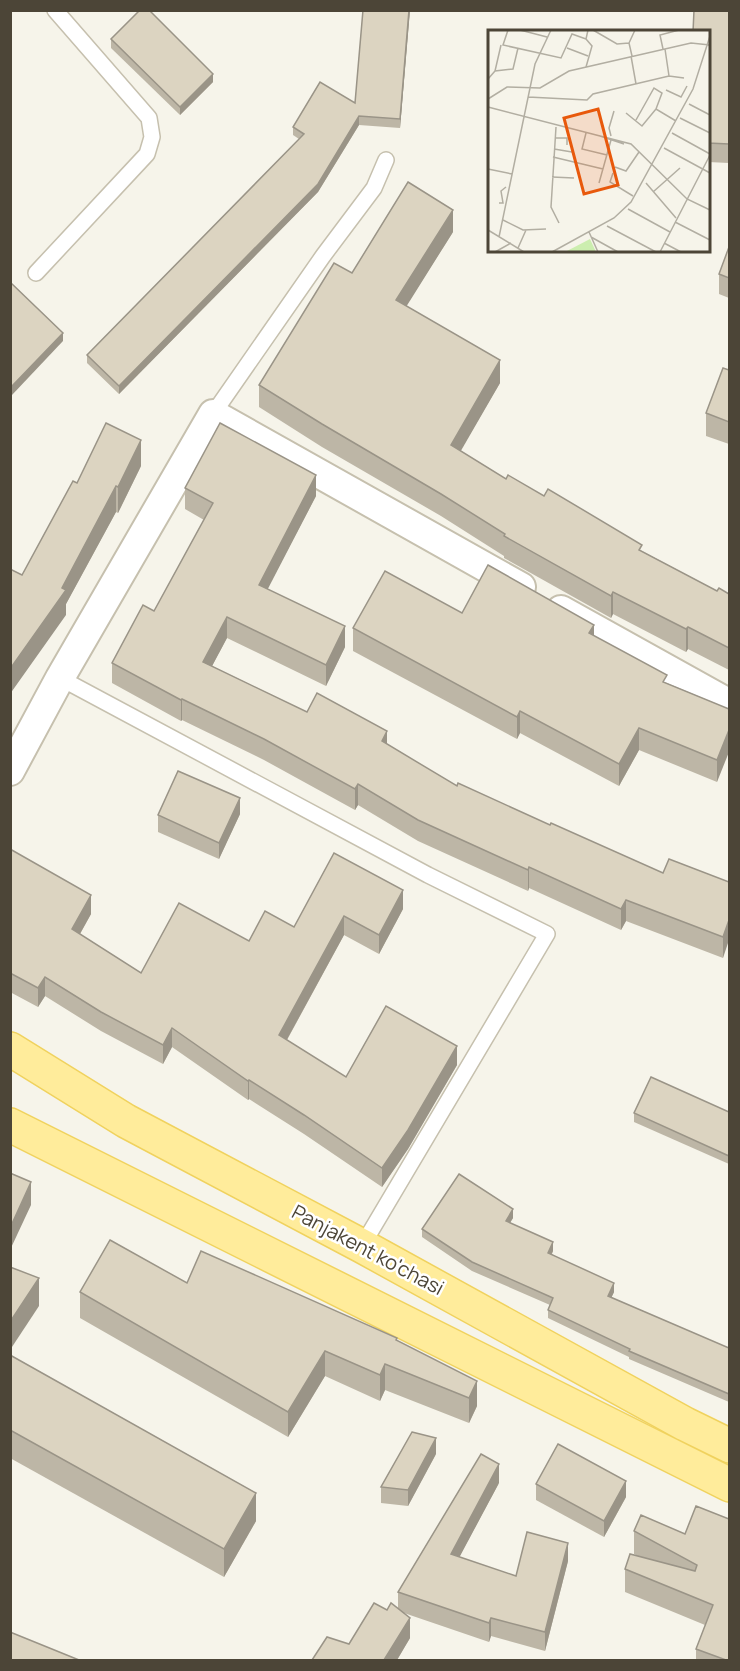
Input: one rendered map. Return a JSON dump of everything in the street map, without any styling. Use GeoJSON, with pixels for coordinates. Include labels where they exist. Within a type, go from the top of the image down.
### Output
{"type":"FeatureCollection","features":[{"type":"Feature","properties":{"kind":"main road","name":"Panjakent ko'chasi"},"geometry":{"type":"LineString","coordinates":[[10,1049],[126,1120],[729,1446]]}},
{"type":"Feature","properties":{"kind":"main road"},"geometry":{"type":"LineString","coordinates":[[10,1125],[729,1485]]}},
{"type":"Feature","properties":{"kind":"street"},"geometry":{"type":"LineString","coordinates":[[10,771],[60,678],[213,414],[729,704]]}},
{"type":"Feature","properties":{"kind":"lane"},"geometry":{"type":"LineString","coordinates":[[36,273],[147,154],[152,137],[149,118],[55,10]]}},
{"type":"Feature","properties":{"kind":"lane"},"geometry":{"type":"LineString","coordinates":[[213,414],[323,256],[375,188],[386,160]]}},
{"type":"Feature","properties":{"kind":"lane"},"geometry":{"type":"LineString","coordinates":[[60,678],[428,875],[547,934],[362,1246]]}},
{"type":"Feature","properties":{"kind":"building"},"geometry":{"type":"Polygon","coordinates":[[[140,10],[149,10],[213,74],[180,107],[111,39],[140,10]]]}},
{"type":"Feature","properties":{"kind":"building"},"geometry":{"type":"Polygon","coordinates":[[[363,10],[409,10],[400,119],[359,116],[318,184],[119,386],[87,355],[304,134],[293,127],[320,82],[355,103],[363,10]]]}},
{"type":"Feature","properties":{"kind":"building"},"geometry":{"type":"Polygon","coordinates":[[[694,10],[729,10],[729,144],[710,143],[710,30],[693,30],[694,10]]]}},
{"type":"Feature","properties":{"kind":"building"},"geometry":{"type":"Polygon","coordinates":[[[408,182],[453,210],[396,300],[500,360],[451,445],[506,479],[508,475],[544,496],[548,489],[642,545],[639,550],[717,591],[719,588],[729,594],[729,648],[613,592],[611,596],[504,536],[505,534],[441,494],[259,385],[334,263],[352,273],[408,182]]]}},
{"type":"Feature","properties":{"kind":"building"},"geometry":{"type":"Polygon","coordinates":[[[729,247],[729,278],[719,274],[729,247]]]}},
{"type":"Feature","properties":{"kind":"building"},"geometry":{"type":"Polygon","coordinates":[[[10,282],[63,333],[12,386],[10,385],[10,282]]]}},
{"type":"Feature","properties":{"kind":"building"},"geometry":{"type":"Polygon","coordinates":[[[723,368],[729,370],[729,422],[706,413],[723,368]]]}},
{"type":"Feature","properties":{"kind":"building"},"geometry":{"type":"Polygon","coordinates":[[[106,423],[141,440],[118,487],[116,486],[62,588],[66,590],[10,669],[10,569],[22,575],[73,481],[77,483],[106,423]]]}},
{"type":"Feature","properties":{"kind":"building"},"geometry":{"type":"Polygon","coordinates":[[[220,423],[316,475],[259,585],[345,626],[326,665],[227,617],[203,662],[307,712],[317,693],[387,731],[382,741],[457,786],[458,783],[663,873],[669,859],[729,882],[729,920],[723,937],[626,900],[621,909],[529,867],[528,870],[418,820],[358,784],[355,789],[264,739],[181,700],[112,663],[143,605],[154,611],[213,503],[185,488],[220,423]]]}},
{"type":"Feature","properties":{"kind":"building"},"geometry":{"type":"Polygon","coordinates":[[[488,565],[594,625],[589,633],[667,675],[663,682],[729,709],[729,730],[717,760],[639,728],[619,764],[520,711],[517,717],[353,628],[385,571],[462,613],[488,565]]]}},
{"type":"Feature","properties":{"kind":"building"},"geometry":{"type":"Polygon","coordinates":[[[178,771],[240,798],[219,843],[158,815],[178,771]]]}},
{"type":"Feature","properties":{"kind":"building"},"geometry":{"type":"Polygon","coordinates":[[[10,849],[91,895],[72,929],[141,973],[179,903],[249,941],[265,911],[294,927],[334,853],[403,890],[379,935],[344,916],[279,1035],[346,1077],[386,1006],[457,1046],[408,1130],[382,1168],[304,1115],[248,1081],[172,1028],[163,1045],[101,1012],[45,977],[38,988],[10,973],[10,849]]]}},
{"type":"Feature","properties":{"kind":"building"},"geometry":{"type":"Polygon","coordinates":[[[651,1077],[729,1112],[729,1156],[634,1113],[651,1077]]]}},
{"type":"Feature","properties":{"kind":"building"},"geometry":{"type":"Polygon","coordinates":[[[10,1173],[31,1182],[10,1228],[10,1173]]]}},
{"type":"Feature","properties":{"kind":"building"},"geometry":{"type":"Polygon","coordinates":[[[459,1174],[513,1209],[506,1221],[553,1242],[548,1253],[614,1283],[608,1296],[729,1348],[729,1394],[629,1351],[630,1349],[548,1310],[553,1298],[472,1262],[422,1229],[459,1174]]]}},
{"type":"Feature","properties":{"kind":"building"},"geometry":{"type":"Polygon","coordinates":[[[110,1240],[187,1283],[201,1251],[397,1338],[396,1340],[477,1381],[469,1398],[385,1364],[380,1375],[325,1351],[288,1412],[80,1292],[110,1240]]]}},
{"type":"Feature","properties":{"kind":"building"},"geometry":{"type":"Polygon","coordinates":[[[10,1267],[39,1278],[10,1322],[10,1267]]]}},
{"type":"Feature","properties":{"kind":"building"},"geometry":{"type":"Polygon","coordinates":[[[10,1355],[256,1493],[224,1549],[10,1430],[10,1355]]]}},
{"type":"Feature","properties":{"kind":"building"},"geometry":{"type":"Polygon","coordinates":[[[412,1432],[436,1438],[408,1490],[381,1487],[412,1432]]]}},
{"type":"Feature","properties":{"kind":"building"},"geometry":{"type":"Polygon","coordinates":[[[558,1444],[626,1481],[604,1521],[536,1484],[558,1444]]]}},
{"type":"Feature","properties":{"kind":"building"},"geometry":{"type":"Polygon","coordinates":[[[481,1454],[499,1464],[451,1554],[516,1576],[527,1532],[568,1543],[545,1632],[491,1618],[489,1623],[398,1592],[481,1454]]]}},
{"type":"Feature","properties":{"kind":"building"},"geometry":{"type":"Polygon","coordinates":[[[696,1506],[729,1519],[729,1660],[696,1649],[713,1605],[625,1569],[630,1554],[695,1571],[697,1565],[634,1531],[641,1515],[685,1534],[696,1506]]]}},
{"type":"Feature","properties":{"kind":"building"},"geometry":{"type":"Polygon","coordinates":[[[374,1603],[387,1610],[391,1603],[410,1618],[384,1660],[312,1660],[327,1637],[349,1644],[374,1603]]]}},
{"type":"Feature","properties":{"kind":"building"},"geometry":{"type":"Polygon","coordinates":[[[10,1632],[79,1660],[10,1660],[10,1632]]]}}]}
